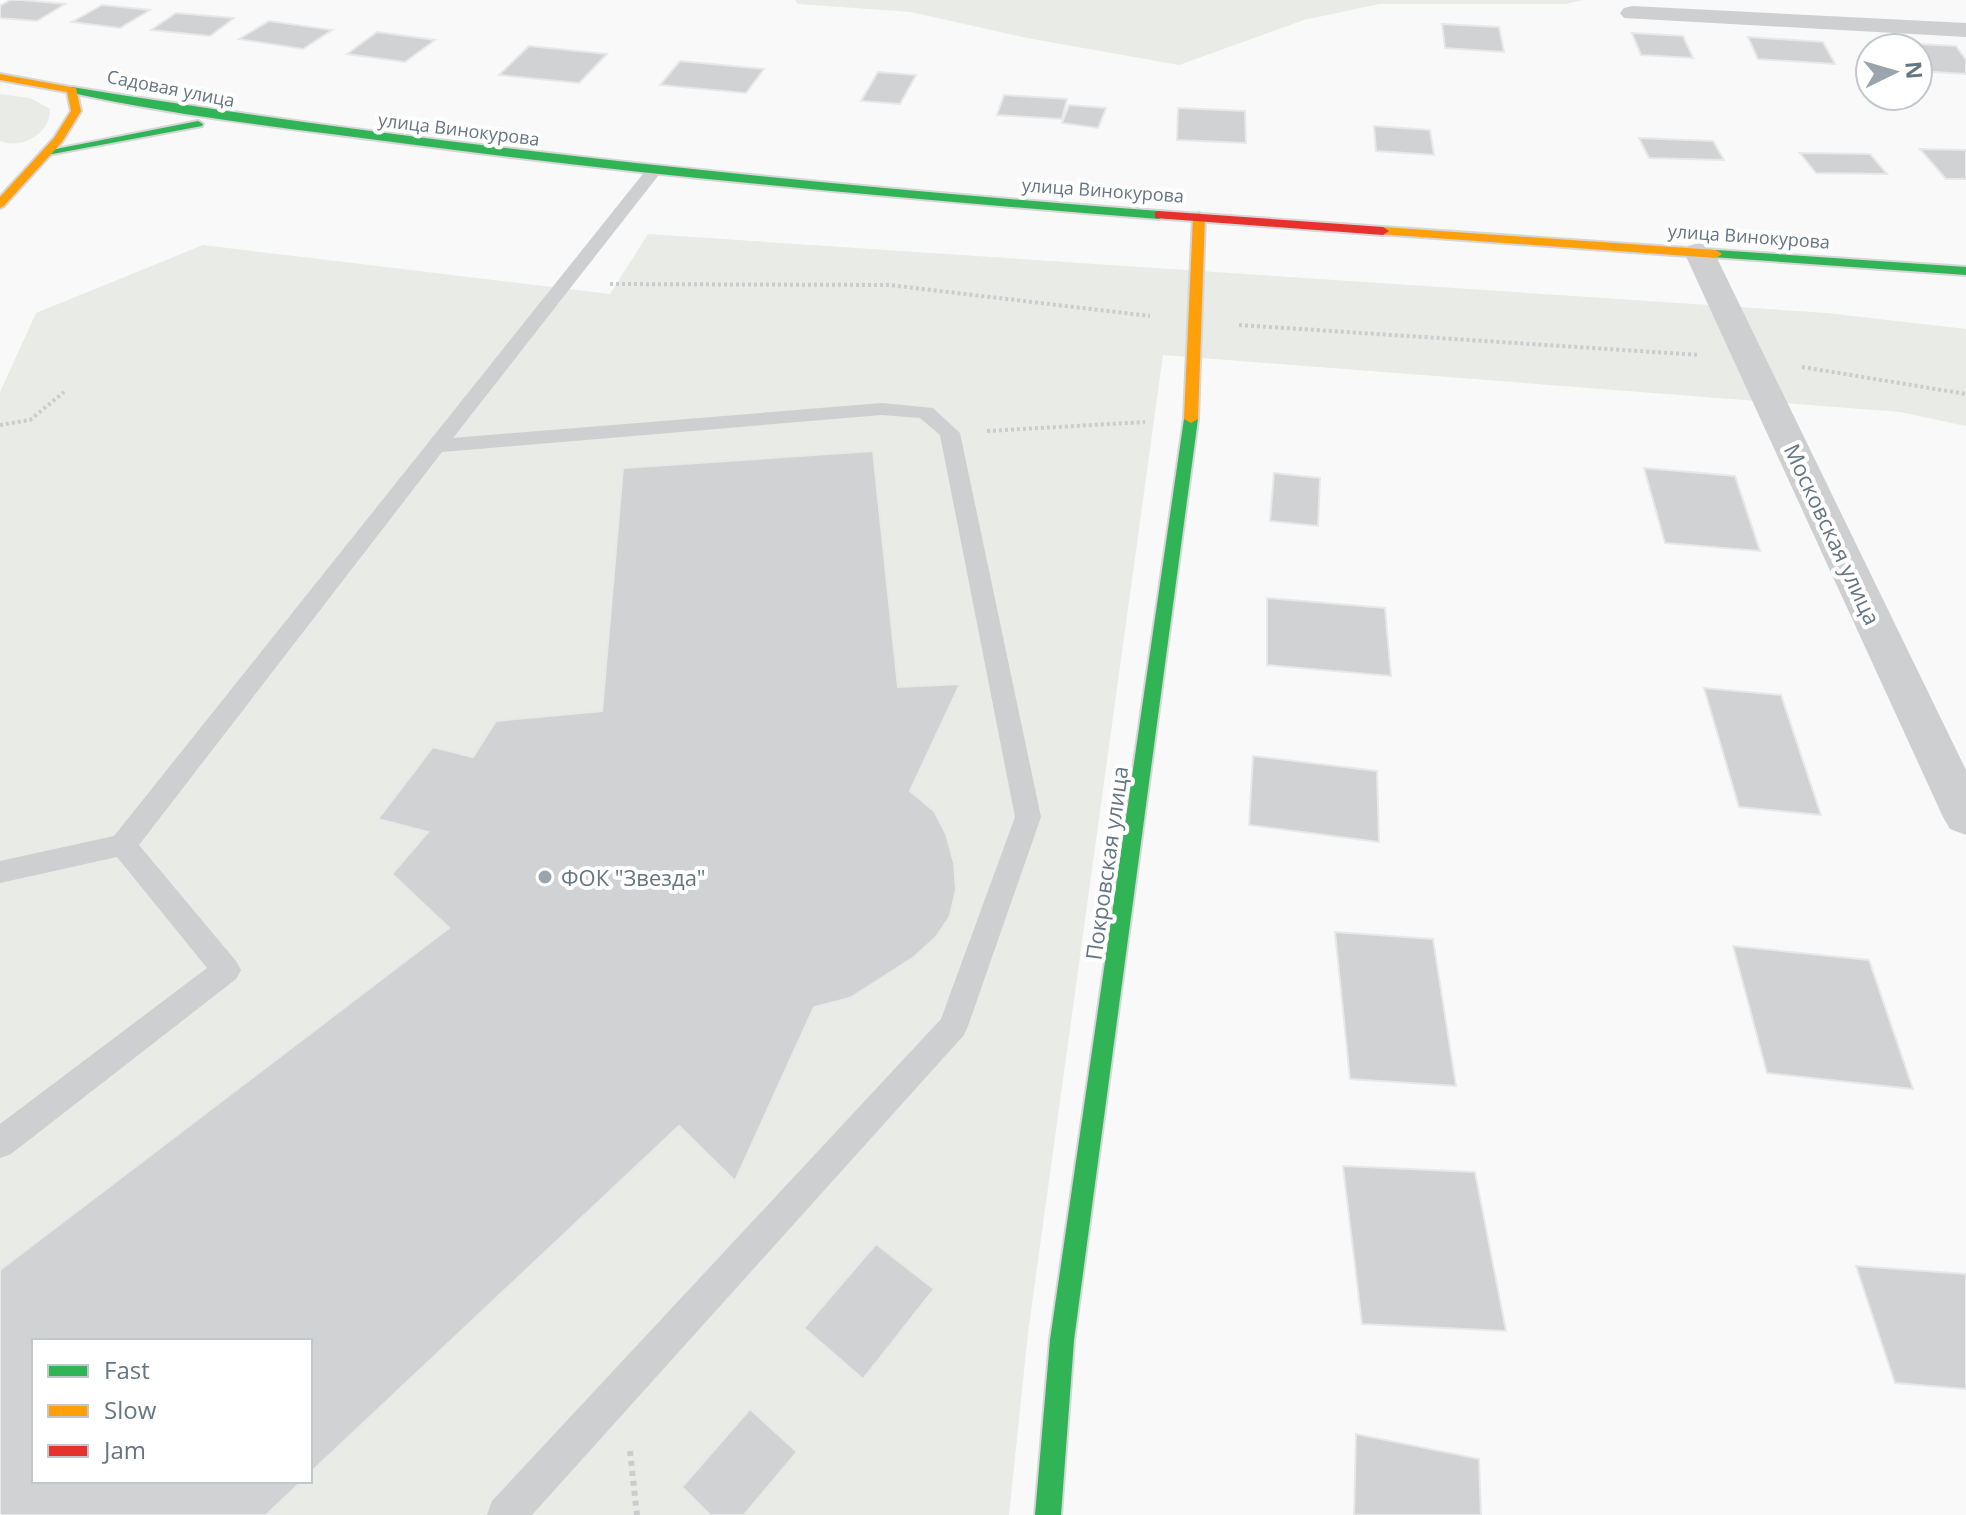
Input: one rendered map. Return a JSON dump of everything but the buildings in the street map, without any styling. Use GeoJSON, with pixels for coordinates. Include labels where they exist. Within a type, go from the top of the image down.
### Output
{"type":"FeatureCollection","features":[{"type":"Feature","properties":{"kind":"main road","name":"Садовая улица"},"geometry":{"type":"LineString","coordinates":[[0,77],[9,82],[72,90],[240,121]]}},
{"type":"Feature","properties":{"kind":"main road"},"geometry":{"type":"LineString","coordinates":[[0,204],[47,152],[76,111],[72,90]]}},
{"type":"Feature","properties":{"kind":"main road","name":"Садовая улица"},"geometry":{"type":"LineString","coordinates":[[22,153],[47,152],[156,130],[240,121]]}},
{"type":"Feature","properties":{"kind":"main road","name":"улица Винокурова"},"geometry":{"type":"LineString","coordinates":[[240,121],[652,173],[1199,217],[1966,271]]}},
{"type":"Feature","properties":{"kind":"main road","name":"Покровская улица"},"geometry":{"type":"LineString","coordinates":[[1048,1515],[1062,1340],[1193,419],[1199,217]]}},
{"type":"Feature","properties":{"kind":"street"},"geometry":{"type":"LineString","coordinates":[[1632,13],[1966,30]]}},
{"type":"Feature","properties":{"kind":"street","name":"Московская улица"},"geometry":{"type":"LineString","coordinates":[[1699,252],[1966,817]]}},
{"type":"Feature","properties":{"kind":"lane"},"geometry":{"type":"LineString","coordinates":[[0,872],[123,845],[652,173]]}},
{"type":"Feature","properties":{"kind":"lane"},"geometry":{"type":"LineString","coordinates":[[436,446],[882,409],[926,412],[950,433],[1028,817],[953,1026],[506,1515]]}},
{"type":"Feature","properties":{"kind":"lane"},"geometry":{"type":"LineString","coordinates":[[0,1143],[226,970],[123,845]]}},
{"type":"Feature","properties":{"kind":"path"},"geometry":{"type":"LineString","coordinates":[[569,281],[889,285],[1196,322],[1750,358],[1966,394]]}},
{"type":"Feature","properties":{"kind":"path"},"geometry":{"type":"LineString","coordinates":[[0,425],[30,420],[64,392]]}},
{"type":"Feature","properties":{"kind":"path"},"geometry":{"type":"LineString","coordinates":[[950,433],[1193,419]]}},
{"type":"Feature","properties":{"kind":"shaded area"},"geometry":{"type":"Polygon","coordinates":[[[795,0],[1583,0],[1565,4],[1379,4],[1304,20],[1179,65],[1027,38],[911,12],[798,4],[795,0]]]}},
{"type":"Feature","properties":{"kind":"shaded area"},"geometry":{"type":"Polygon","coordinates":[[[0,94],[30,98],[50,109],[46,125],[26,141],[0,141],[0,94]]]}},
{"type":"Feature","properties":{"kind":"shaded area","name":"ФОК \"Звезда\""},"geometry":{"type":"Polygon","coordinates":[[[648,234],[1827,313],[1966,329],[1966,426],[1900,412],[1163,355],[1028,1333],[1009,1515],[0,1515],[0,392],[36,313],[203,245],[610,294],[648,234]]]}},
{"type":"Feature","properties":{"kind":"traffic: fast"},"geometry":{"type":"LineString","coordinates":[[72,90],[343,132],[614,166],[886,193],[1159,215]]}},
{"type":"Feature","properties":{"kind":"traffic: fast"},"geometry":{"type":"LineString","coordinates":[[47,152],[198,124]]}},
{"type":"Feature","properties":{"kind":"traffic: fast"},"geometry":{"type":"LineString","coordinates":[[1716,254],[1966,271]]}},
{"type":"Feature","properties":{"kind":"traffic: fast"},"geometry":{"type":"LineString","coordinates":[[1048,1515],[1062,1340],[1191,419]]}},
{"type":"Feature","properties":{"kind":"traffic: slow"},"geometry":{"type":"LineString","coordinates":[[0,77],[72,90],[76,111],[58,140],[0,204]]}},
{"type":"Feature","properties":{"kind":"traffic: slow"},"geometry":{"type":"LineString","coordinates":[[1191,419],[1199,217]]}},
{"type":"Feature","properties":{"kind":"traffic: slow"},"geometry":{"type":"LineString","coordinates":[[1383,231],[1716,254]]}},
{"type":"Feature","properties":{"kind":"traffic: jam"},"geometry":{"type":"LineString","coordinates":[[1159,215],[1383,231]]}},
{"type":"Feature","properties":{"kind":"place","name":"ФОК \"Звезда\""},"geometry":{"type":"Point","coordinates":[545,877]}}]}
